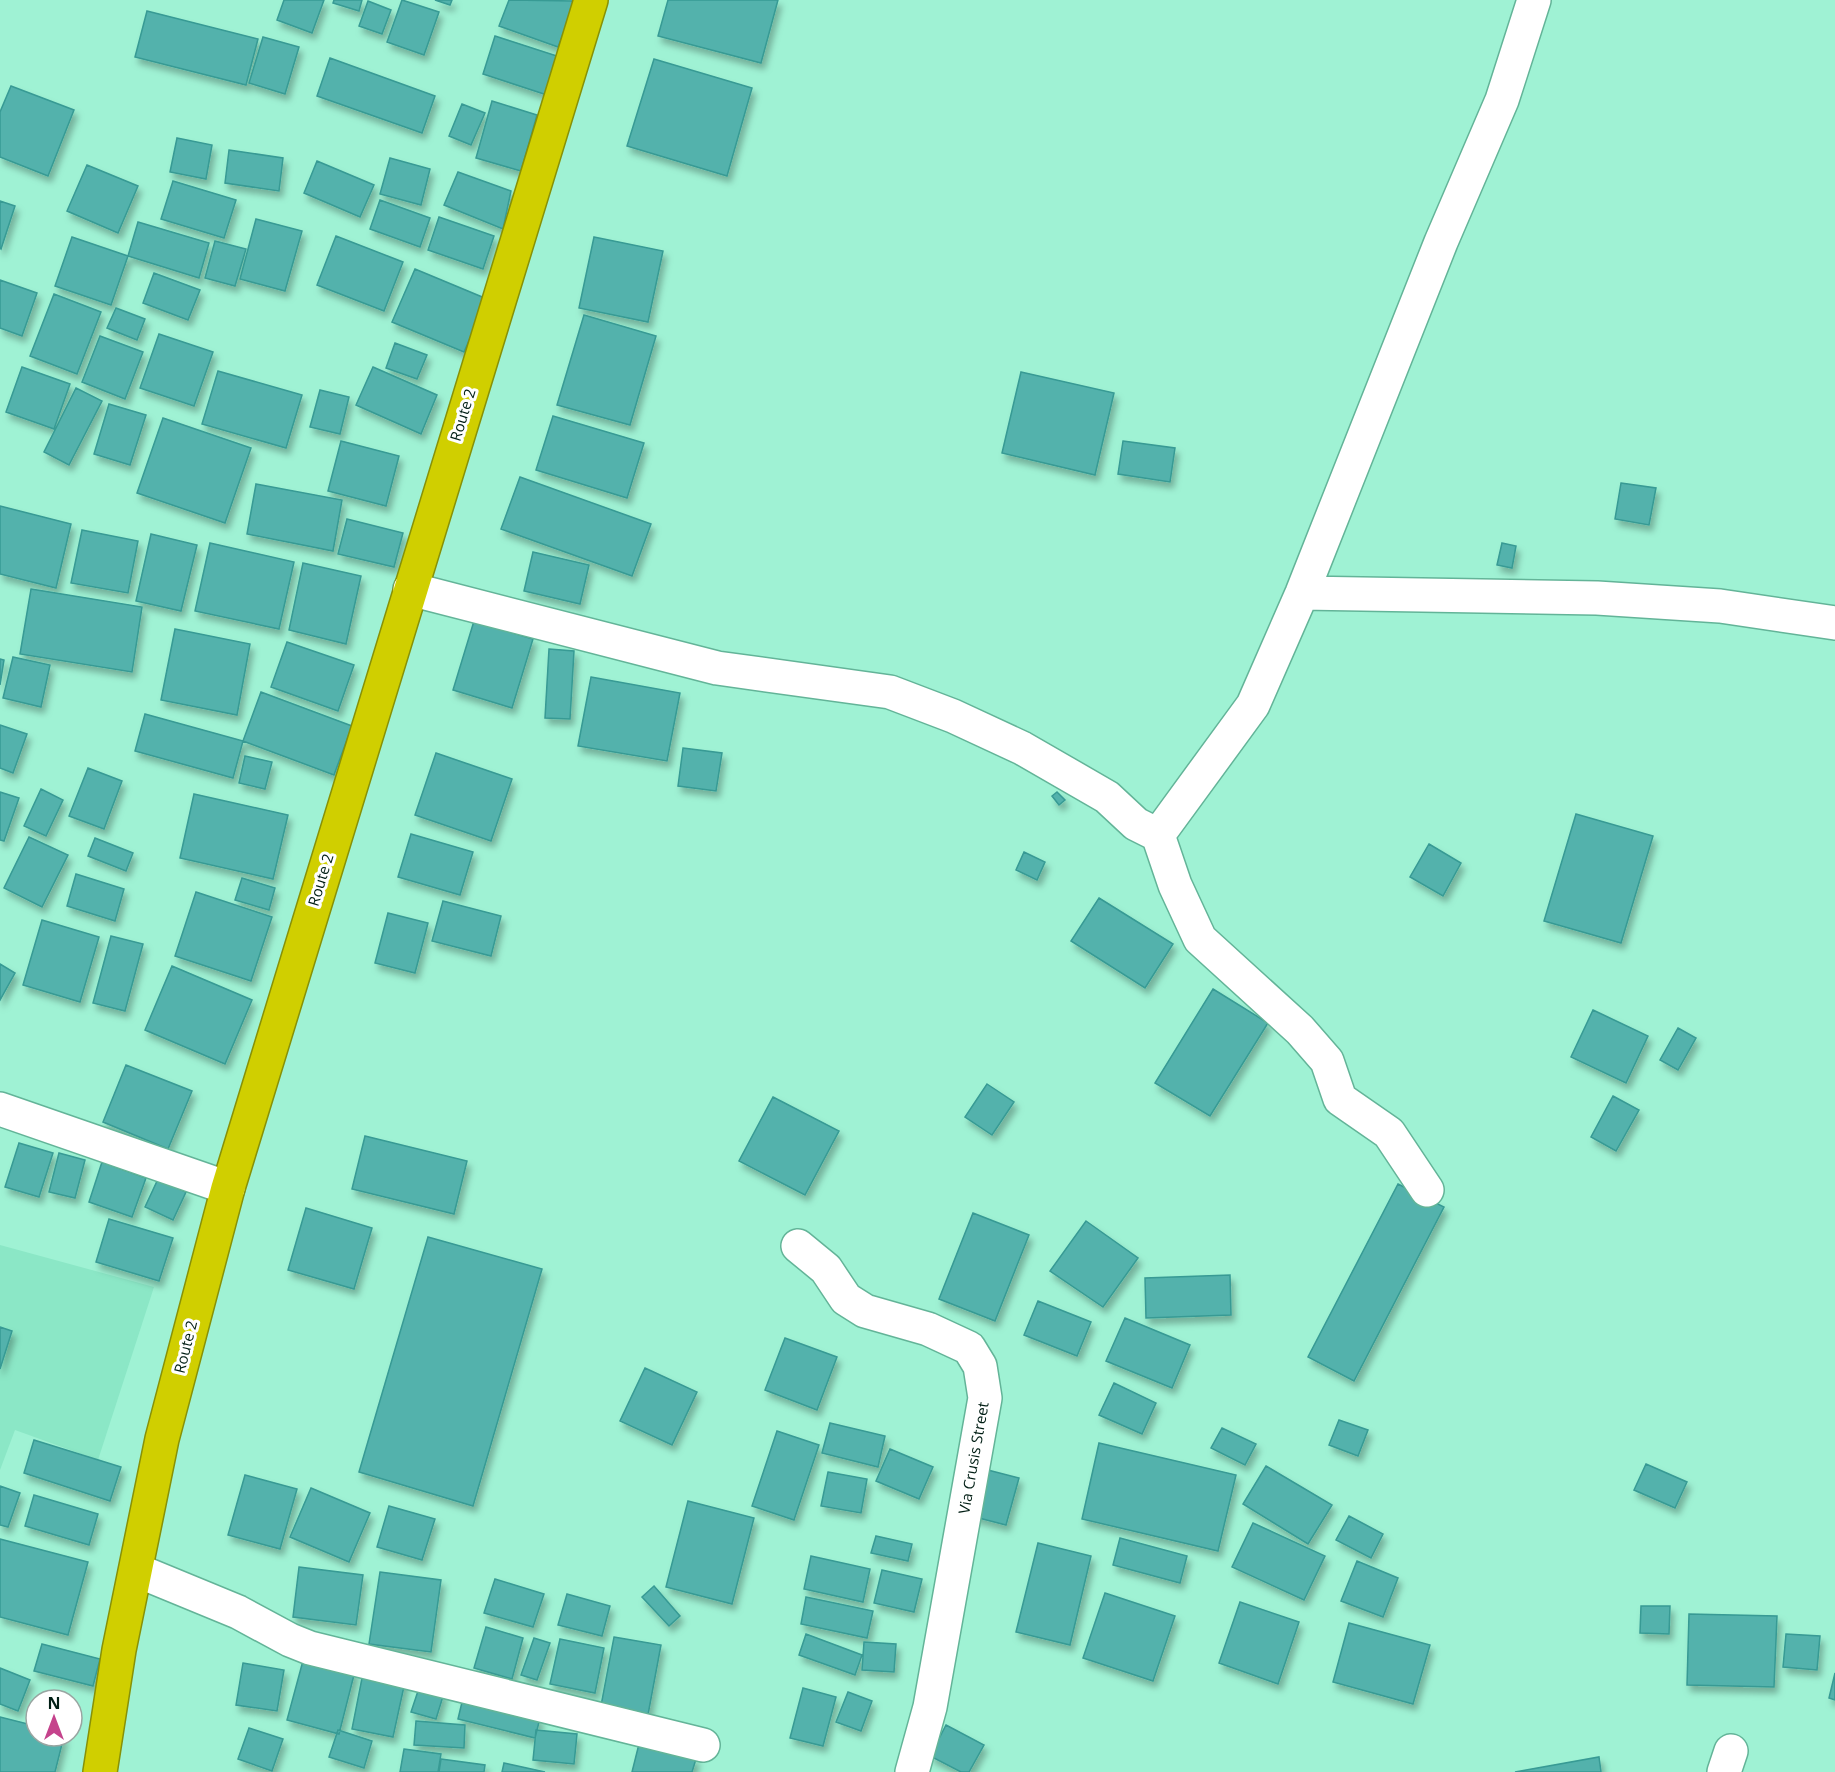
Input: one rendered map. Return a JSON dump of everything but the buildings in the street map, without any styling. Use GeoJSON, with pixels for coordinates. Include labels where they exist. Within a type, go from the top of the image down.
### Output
{"type":"FeatureCollection","features":[{"type":"Feature","properties":{"kind":"highway","name":"Route 2"},"geometry":{"type":"LineString","coordinates":[[100,1772],[119,1650],[162,1439],[228,1188],[591,0]]}},
{"type":"Feature","properties":{"kind":"street"},"geometry":{"type":"LineString","coordinates":[[1158,835],[1253,705],[1302,593],[1441,242],[1502,100],[1534,0]]}},
{"type":"Feature","properties":{"kind":"street"},"geometry":{"type":"LineString","coordinates":[[410,589],[717,668],[890,692],[953,716],[1022,748],[1107,797],[1136,824],[1158,835],[1175,885],[1200,939],[1300,1030],[1327,1061],[1340,1100],[1389,1133],[1427,1190]]}},
{"type":"Feature","properties":{"kind":"street"},"geometry":{"type":"LineString","coordinates":[[1302,593],[1608,599],[1720,606],[1835,623]]}},
{"type":"Feature","properties":{"kind":"street"},"geometry":{"type":"LineString","coordinates":[[0,1108],[228,1188]]}},
{"type":"Feature","properties":{"kind":"street","name":"Via Crusis Street"},"geometry":{"type":"LineString","coordinates":[[798,1246],[826,1269],[846,1299],[865,1311],[928,1329],[969,1348],[980,1366],[985,1398],[930,1707],[912,1772]]}},
{"type":"Feature","properties":{"kind":"street"},"geometry":{"type":"LineString","coordinates":[[136,1570],[238,1612],[310,1648],[703,1745]]}},
{"type":"Feature","properties":{"kind":"shaded area"},"geometry":{"type":"Polygon","coordinates":[[[0,1245],[154,1287],[98,1460],[15,1430],[0,1470],[0,1245]]]}}]}
